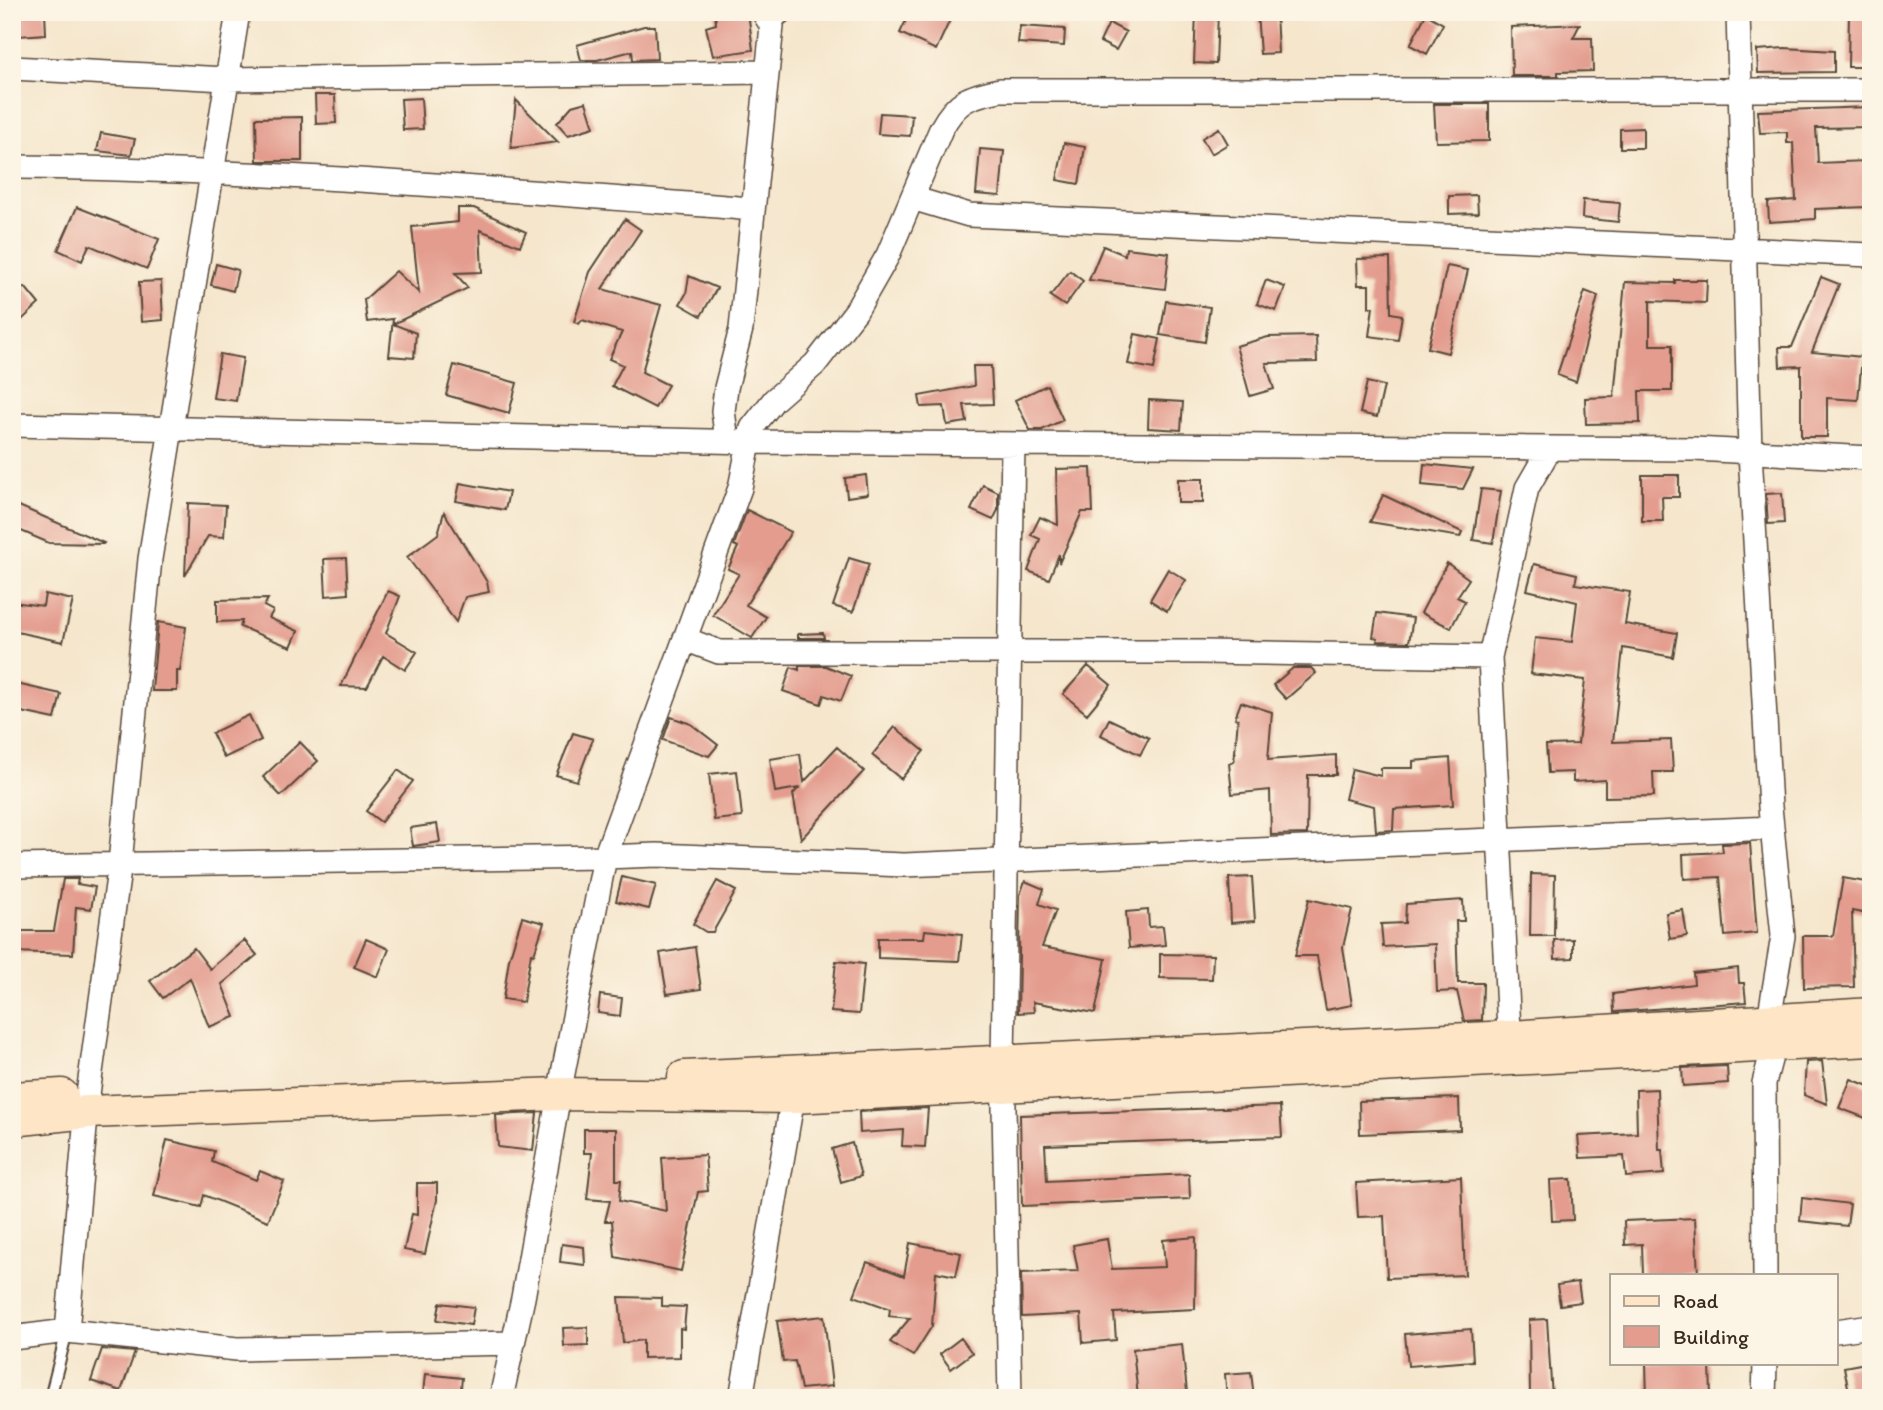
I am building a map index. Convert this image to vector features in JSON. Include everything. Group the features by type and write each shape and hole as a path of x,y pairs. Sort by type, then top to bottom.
{"street":[{"path":"67,1331 88,1103 120,863 150,559 238,12"},
{"path":"1738,12 1749,452 1772,828 1783,936 1764,1083 1765,1274"},
{"path":"727,440 723,411 741,329 775,17"},
{"path":"12,68 226,79 767,72"},
{"path":"501,1398 605,856 740,488 752,442 752,428 762,412 815,364 856,311 888,255 950,113 969,96 1000,90 1871,90"},
{"path":"12,167 211,173 480,188 753,209"},
{"path":"912,198 969,215 1871,255"},
{"path":"12,425 752,442 1550,447 1871,458"},
{"path":"1010,1398 1003,1073 1013,444"},
{"path":"1510,1048 1490,657 1527,488 1550,447"},
{"path":"685,639 719,652 1490,657"},
{"path":"12,866 657,855 904,865 1772,828"},
{"path":"12,1098 88,1103 1003,1073 1772,1032 1871,1014"},
{"path":"1772,1032 1871,1040"},
{"path":"560,1089 793,1097 1003,1073"},
{"path":"741,1398 793,1097"},
{"path":"12,1120 88,1103"},
{"path":"1838,1331 1871,1326"},
{"path":"12,1338 67,1331 237,1349 513,1343"},
{"path":"1765,1364 1765,1398"}],"lane":[{"path":"50,1398 67,1331"}],"building":[{"path":"17,12 45,12 46,34 19,36"},
{"path":"715,12 748,12 753,50 713,56 706,27 716,24"},
{"path":"910,12 933,12 950,20 936,50 900,33"},
{"path":"1196,12 1218,12 1216,64 1194,63"},
{"path":"1257,12 1276,12 1278,53 1260,54"},
{"path":"1849,12 1871,12 1871,67 1848,67"},
{"path":"1426,14 1443,24 1427,54 1410,45"},
{"path":"1109,23 1126,32 1116,50 1100,42"},
{"path":"1580,24 1573,38 1592,38 1593,71 1558,72 1558,76 1512,76 1511,27"},
{"path":"644,26 655,26 657,59 633,60 632,51 597,60 581,60 577,45"},
{"path":"1020,26 1065,29 1064,46 1018,43"},
{"path":"1785,48 1834,51 1834,72 1758,73 1757,50"},
{"path":"315,95 335,95 336,123 316,124"},
{"path":"421,98 423,129 403,130 401,99"},
{"path":"516,100 558,142 511,148"},
{"path":"586,102 594,127 568,135 557,123 572,106"},
{"path":"1434,104 1489,104 1489,141 1436,142"},
{"path":"1870,107 1870,127 1816,128 1818,163 1866,161 1868,207 1815,209 1815,219 1769,222 1768,202 1796,200 1793,143 1787,143 1787,132 1760,133 1758,111"},
{"path":"880,113 912,115 910,136 878,134"},
{"path":"302,117 302,161 257,161 256,118"},
{"path":"1219,128 1228,144 1211,154 1202,138"},
{"path":"1643,128 1643,148 1620,148 1620,129"},
{"path":"101,133 135,139 131,155 97,151"},
{"path":"1064,143 1085,147 1079,184 1057,180"},
{"path":"980,149 1004,151 1000,196 976,194"},
{"path":"1477,195 1478,213 1449,214 1449,196"},
{"path":"1583,200 1620,203 1618,222 1582,218"},
{"path":"77,207 159,239 147,269 89,245 82,261 58,250"},
{"path":"458,208 474,208 526,232 520,246 480,230 482,272 455,273 468,288 393,324 416,333 414,358 389,356 393,319 367,322 364,300 396,271 419,293 412,227 458,222"},
{"path":"625,219 641,230 602,289 661,305 642,372 668,385 655,408 612,386 623,365 609,359 622,332 582,320 579,324 574,322 590,272"},
{"path":"1103,246 1125,255 1126,248 1169,253 1165,289 1089,280"},
{"path":"1390,258 1391,313 1402,315 1398,340 1369,336 1373,307 1369,307 1369,285 1358,285 1357,259"},
{"path":"216,264 238,270 233,291 211,285"},
{"path":"1447,266 1468,270 1448,353 1428,348"},
{"path":"1070,271 1083,281 1065,306 1050,296"},
{"path":"689,276 717,288 701,316 680,304 686,294"},
{"path":"1821,277 1839,284 1812,352 1862,357 1858,400 1827,398 1827,437 1801,437 1801,366 1780,367 1779,347 1792,347"},
{"path":"1266,280 1285,287 1276,311 1257,304"},
{"path":"1675,280 1707,280 1706,303 1650,301 1650,345 1672,345 1672,391 1639,391 1640,423 1586,424 1585,398 1614,397 1625,282 1675,283"},
{"path":"161,281 163,320 141,322 139,282"},
{"path":"25,287 39,304 12,329 12,299"},
{"path":"1585,291 1598,296 1576,382 1557,375"},
{"path":"1166,301 1210,307 1205,342 1160,335"},
{"path":"1135,334 1160,339 1154,369 1128,364"},
{"path":"1316,336 1317,362 1266,363 1274,389 1250,396 1236,346 1268,337"},
{"path":"220,354 243,358 236,401 213,398"},
{"path":"454,365 517,383 509,413 446,395"},
{"path":"973,366 991,366 993,404 964,405 967,422 947,425 944,406 921,407 919,396 974,386"},
{"path":"1367,382 1384,386 1377,417 1360,413"},
{"path":"1047,385 1063,420 1042,430 1030,430 1015,400"},
{"path":"1149,400 1183,402 1181,430 1148,428"},
{"path":"1424,464 1473,469 1463,489 1422,485"},
{"path":"1091,468 1093,512 1082,512 1049,579 1028,571 1040,539 1031,535 1040,517 1058,525 1056,469"},
{"path":"866,475 868,494 847,497 845,478"},
{"path":"1642,475 1679,475 1679,497 1662,497 1663,521 1642,521"},
{"path":"1178,479 1203,479 1203,503 1178,503"},
{"path":"460,483 509,492 505,510 456,501"},
{"path":"983,485 998,492 998,510 993,520 971,510"},
{"path":"1481,489 1501,491 1493,543 1473,540"},
{"path":"1782,493 1784,523 1768,524 1766,494"},
{"path":"1383,495 1462,532 1460,537 1370,522"},
{"path":"12,503 104,543 49,543 12,527"},
{"path":"188,503 226,505 224,537 208,536 185,576"},
{"path":"747,510 791,532 746,605 766,617 752,638 713,615 739,574 728,569 738,547 734,545"},
{"path":"444,512 487,582 489,592 465,597 456,622 407,557 438,534"},
{"path":"346,558 348,594 326,596 324,559"},
{"path":"849,558 869,564 853,612 833,606"},
{"path":"1447,563 1469,579 1457,597 1465,601 1451,628 1421,613"},
{"path":"1534,564 1577,574 1575,584 1630,592 1625,624 1677,633 1673,657 1623,648 1613,742 1671,740 1673,772 1653,772 1654,796 1605,797 1605,780 1573,782 1573,772 1548,773 1546,745 1578,744 1585,680 1531,674 1535,638 1572,642 1577,602 1527,590"},
{"path":"1168,569 1186,580 1167,611 1150,600"},
{"path":"388,591 400,596 386,633 417,652 405,670 383,656 367,687 341,686"},
{"path":"45,594 73,600 63,642 12,631 12,602 43,606"},
{"path":"268,599 264,606 273,611 269,618 298,631 291,647 240,627 242,621 217,622 217,600"},
{"path":"1377,613 1413,618 1409,642 1377,641 1378,638 1373,637"},
{"path":"158,622 186,627 180,671 177,671 177,691 152,691"},
{"path":"823,633 824,638 798,638 798,634"},
{"path":"799,666 826,666 851,676 841,701 824,695 821,704 783,691 791,667 799,670"},
{"path":"1088,666 1111,685 1087,714 1063,694"},
{"path":"1293,668 1311,668 1316,673 1286,699 1273,685"},
{"path":"12,683 61,694 55,719 12,710"},
{"path":"1241,702 1272,712 1268,760 1336,755 1336,775 1308,775 1307,834 1271,835 1270,790 1232,794 1229,763 1234,762 1238,719 1235,718"},
{"path":"249,715 261,740 224,758 212,733"},
{"path":"671,717 691,724 718,745 709,756 663,740"},
{"path":"1109,719 1149,738 1140,755 1101,735"},
{"path":"895,727 924,751 901,779 872,755"},
{"path":"573,733 593,739 577,781 556,775"},
{"path":"300,742 318,761 281,796 263,777"},
{"path":"837,747 864,771 801,839 793,794 799,788 775,792 770,759 800,754 804,782"},
{"path":"1450,758 1453,805 1394,809 1393,830 1376,831 1374,806 1345,799 1352,769 1381,776 1381,768 1413,768 1413,761"},
{"path":"398,770 413,781 381,822 366,811"},
{"path":"737,771 742,817 714,820 709,774"},
{"path":"437,824 440,842 413,846 410,828"},
{"path":"1750,843 1757,933 1725,936 1720,877 1684,879 1683,854 1723,852 1722,844"},
{"path":"1531,874 1555,875 1554,936 1530,936"},
{"path":"622,877 656,885 649,909 616,901"},
{"path":"1252,877 1255,921 1231,923 1229,878"},
{"path":"1843,878 1871,883 1867,914 1852,911 1854,987 1804,988 1803,936 1833,936"},
{"path":"63,879 78,879 77,884 95,887 91,909 76,907 73,954 12,952 12,931 54,931"},
{"path":"717,881 736,891 713,932 706,932 693,924"},
{"path":"1025,881 1044,889 1039,904 1056,910 1042,947 1106,959 1095,1013 1033,1002 1034,1012 1018,1013 1020,895"},
{"path":"1309,899 1352,909 1343,947 1352,1005 1326,1010 1317,956 1295,956"},
{"path":"1463,900 1464,921 1456,921 1458,983 1483,983 1482,1020 1464,1021 1457,991 1437,992 1435,944 1383,947 1381,924 1405,923 1406,904"},
{"path":"1148,910 1149,927 1163,926 1165,945 1129,948 1126,912"},
{"path":"1683,910 1687,936 1670,939 1666,913"},
{"path":"522,917 544,923 534,954 531,953 523,1002 503,999 509,959"},
{"path":"925,930 962,934 959,961 878,958 878,938 924,938"},
{"path":"366,939 389,949 378,977 354,967"},
{"path":"1573,939 1573,958 1555,959 1554,940"},
{"path":"244,940 257,955 222,984 235,1017 209,1027 190,978 163,998 150,981 194,948 210,969"},
{"path":"695,947 701,989 667,994 660,953"},
{"path":"1160,954 1213,955 1212,979 1160,978"},
{"path":"836,961 864,964 859,1014 831,1012"},
{"path":"1738,968 1739,983 1744,983 1746,1002 1614,1012 1613,994 1694,984 1693,973"},
{"path":"600,995 622,998 620,1016 598,1013"},
{"path":"1822,1061 1827,1104 1804,1095 1806,1062"},
{"path":"1727,1066 1728,1083 1683,1086 1682,1068"},
{"path":"1851,1079 1871,1087 1871,1120 1839,1108"},
{"path":"1657,1089 1659,1150 1662,1150 1664,1174 1626,1177 1624,1156 1580,1158 1578,1136 1637,1133 1636,1090"},
{"path":"1459,1098 1460,1130 1360,1134 1359,1101"},
{"path":"1280,1106 1282,1137 1045,1145 1047,1181 1189,1174 1190,1199 1022,1206 1020,1115"},
{"path":"928,1108 925,1147 902,1146 903,1130 860,1133 859,1112"},
{"path":"537,1113 533,1151 498,1147 496,1115"},
{"path":"584,1129 616,1129 616,1180 621,1180 619,1201 666,1211 662,1158 705,1155 708,1191 698,1192 681,1271 615,1257 612,1221 605,1221 610,1201 587,1199 592,1153 584,1153"},
{"path":"167,1140 214,1151 212,1162 256,1180 260,1171 284,1181 268,1221 204,1195 201,1207 154,1196"},
{"path":"852,1143 861,1176 841,1182 832,1149"},
{"path":"1461,1177 1465,1275 1387,1278 1384,1216 1358,1217 1356,1183"},
{"path":"1571,1179 1573,1220 1552,1221 1550,1180"},
{"path":"417,1183 437,1183 437,1200 425,1254 404,1250 412,1214 417,1215"},
{"path":"1802,1198 1850,1204 1847,1226 1800,1221"},
{"path":"1695,1218 1698,1274 1643,1274 1642,1244 1625,1245 1624,1221"},
{"path":"1196,1237 1195,1309 1114,1313 1116,1340 1083,1343 1081,1314 1022,1317 1021,1273 1078,1271 1073,1245 1107,1239 1112,1269 1165,1267 1163,1240"},
{"path":"910,1243 961,1253 956,1276 936,1272 932,1326 913,1356 890,1342 910,1318 889,1316 890,1309 854,1296 867,1262 904,1276"},
{"path":"562,1244 584,1247 585,1265 560,1262"},
{"path":"1578,1282 1581,1302 1560,1305 1557,1285"},
{"path":"619,1297 662,1298 662,1306 686,1307 684,1329 680,1328 680,1357 643,1358 643,1340 623,1343"},
{"path":"440,1303 474,1307 471,1325 437,1320"},
{"path":"824,1316 832,1386 801,1389 795,1361 783,1362 777,1321"},
{"path":"1547,1319 1552,1398 1530,1398 1529,1320"},
{"path":"588,1327 588,1345 564,1346 563,1328"},
{"path":"1471,1329 1473,1361 1408,1366 1405,1334"},
{"path":"961,1338 972,1353 951,1369 940,1354"},
{"path":"1182,1344 1187,1392 1138,1397 1133,1349"},
{"path":"102,1349 135,1352 121,1391 91,1381"},
{"path":"1871,1362 1871,1393 1850,1397 1844,1367"},
{"path":"1646,1364 1710,1364 1711,1398 1647,1398"},
{"path":"1251,1372 1254,1398 1227,1398 1225,1374"},
{"path":"425,1374 462,1378 460,1398 423,1394"}]}
